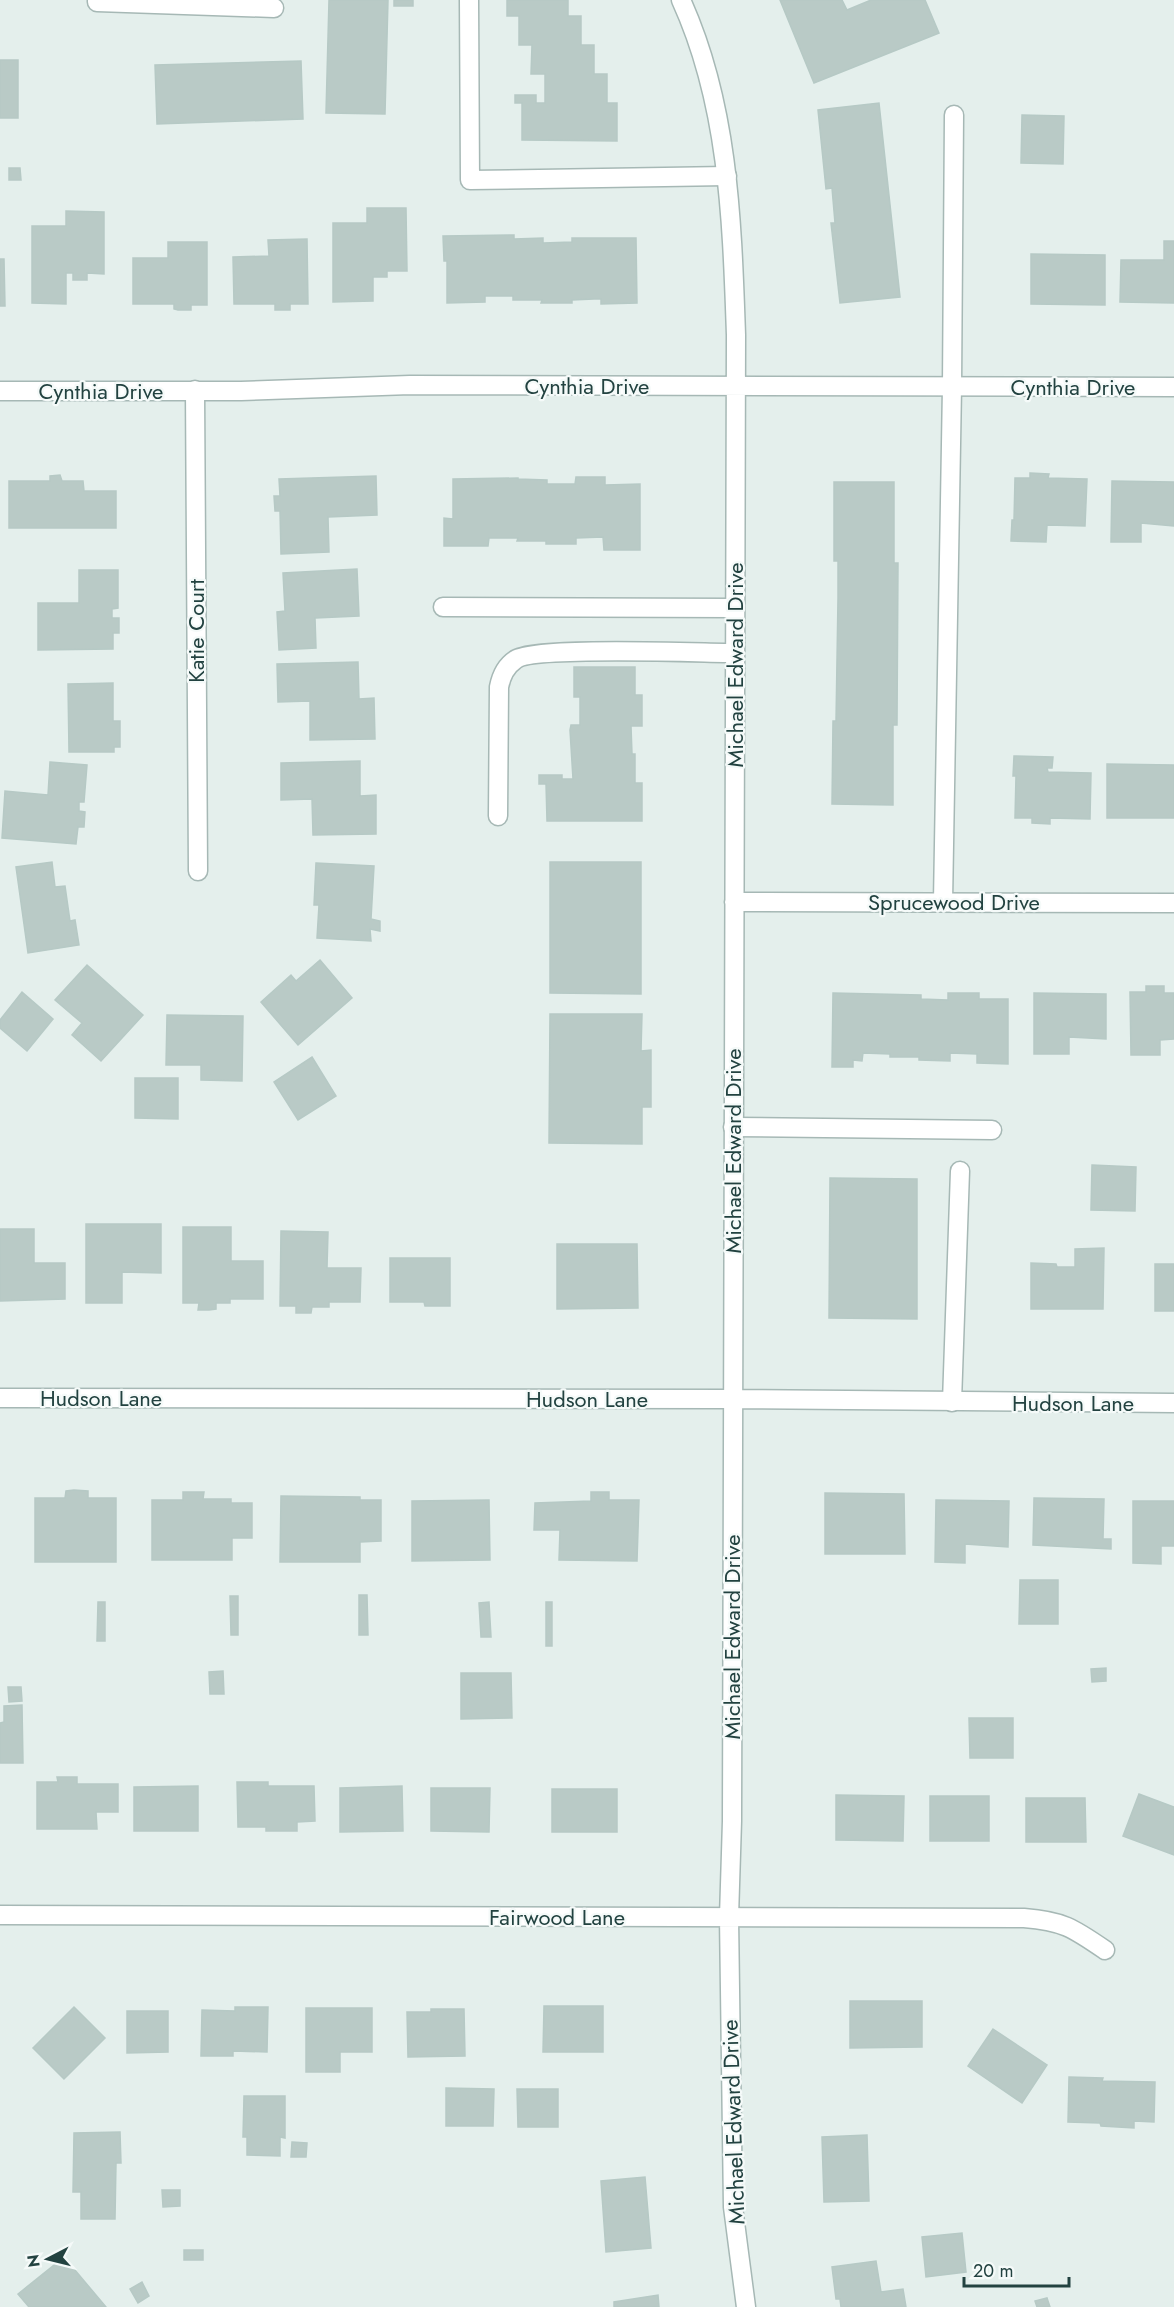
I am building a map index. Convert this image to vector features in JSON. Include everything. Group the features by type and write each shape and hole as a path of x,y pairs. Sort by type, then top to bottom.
{"street":[{"path":"97,0 97,2 274,8"},
{"path":"469,0 470,180 727,176"},
{"name":"Michael Edward Drive","path":"681,0 696,37 713,97 727,176 736,335 732,1821 729,1917 733,2207 746,2307"},
{"path":"944,902 954,115"},
{"name":"Cynthia Drive","path":"0,391 195,390 410,385 1174,387"},
{"name":"Katie Court","path":"195,390 198,871"},
{"path":"443,607 735,609"},
{"path":"498,816 499,687 501,677 515,659 535,654 570,652 735,653"},
{"name":"Sprucewood Drive","path":"734,902 1174,903"},
{"path":"733,1127 992,1130"},
{"path":"952,1402 960,1171"},
{"name":"Hudson Lane","path":"0,1398 732,1399 1174,1403"},
{"name":"Fairwood Lane","path":"0,1915 1042,1920 1070,1926 1105,1950"}],"building":[{"path":"329,0 388,0 385,114 326,113"},
{"path":"394,0 413,0 413,6 394,6"},
{"path":"507,0 568,0 568,16 581,16 581,45 594,45 594,74 607,74 607,103 617,103 617,141 522,140 522,103 515,103 515,95 536,95 536,103 545,103 545,74 531,74 532,45 519,45 519,16 507,16"},
{"path":"780,0 842,0 847,10 871,0 925,0 939,33 814,83"},
{"path":"0,60 18,60 18,118 0,118"},
{"path":"301,61 303,119 157,124 155,65"},
{"path":"879,103 900,297 840,303 831,223 835,223 832,188 826,189 818,110"},
{"path":"1022,115 1064,116 1063,164 1021,163"},
{"path":"9,168 20,168 21,180 9,180"},
{"path":"367,208 406,208 407,271 387,271 387,277 373,277 373,301 333,302 333,223 367,223"},
{"path":"66,211 104,212 104,274 87,273 87,280 73,280 73,273 66,273 66,304 32,303 32,226 66,226"},
{"path":"514,235 514,239 543,238 543,243 572,242 572,238 636,238 637,303 601,304 601,299 594,299 572,300 572,303 541,303 542,300 513,300 513,296 485,296 485,302 447,303 447,261 444,261 443,236"},
{"path":"307,239 308,304 290,304 290,310 275,310 275,304 234,304 233,257 269,256 268,240"},
{"path":"1164,241 1174,241 1174,303 1120,302 1121,260 1164,260"},
{"path":"168,242 207,242 207,305 191,305 191,310 178,310 174,309 174,304 133,304 133,258 168,258"},
{"path":"1031,254 1105,255 1105,305 1031,304"},
{"path":"0,259 4,259 5,306 0,306"},
{"path":"1030,473 1049,474 1048,478 1087,479 1085,526 1047,525 1046,542 1011,541 1015,478 1030,478"},
{"path":"60,475 62,481 83,481 84,491 116,491 116,528 9,528 9,481 50,481 50,476"},
{"path":"376,476 377,515 328,517 329,552 281,554 280,511 275,511 274,496 280,496 279,479"},
{"path":"576,477 605,477 605,485 640,484 640,550 604,550 603,537 576,538 576,544 546,544 546,541 517,541 518,538 489,538 488,546 444,546 444,518 453,519 453,479 518,478 547,480 547,484 575,484"},
{"path":"1112,481 1174,482 1174,526 1141,523 1141,542 1111,542"},
{"path":"834,482 894,482 894,563 898,563 897,725 893,725 893,805 832,804 838,598 838,561 834,561"},
{"path":"357,569 359,616 315,618 316,648 279,650 277,612 285,611 283,573"},
{"path":"79,570 118,570 118,608 112,609 112,618 119,618 119,633 113,633 113,649 38,650 38,603 79,603"},
{"path":"358,662 359,699 374,698 375,739 310,740 310,701 278,702 277,664"},
{"path":"574,667 635,667 635,695 642,695 642,726 631,726 632,754 635,754 635,783 642,783 642,821 547,821 546,784 539,784 539,775 562,775 562,779 573,779 570,730 571,725 580,725 580,697 574,697"},
{"path":"113,683 113,721 120,721 120,747 114,747 114,752 69,752 68,684"},
{"path":"1014,756 1053,757 1052,768 1047,768 1048,772 1091,773 1090,819 1050,818 1050,824 1032,823 1032,818 1015,818"},
{"path":"360,761 360,796 376,795 376,834 313,835 312,799 281,800 281,763"},
{"path":"50,762 87,765 84,802 79,802 79,811 85,812 84,827 78,827 76,844 2,838 5,791 48,795"},
{"path":"1107,764 1174,765 1174,818 1107,818"},
{"path":"52,862 55,887 65,886 70,921 75,920 79,945 28,953 16,867"},
{"path":"550,862 641,862 641,994 550,993"},
{"path":"316,863 374,866 371,919 380,921 380,931 370,929 371,941 317,938 319,905 314,905"},
{"path":"320,960 352,998 298,1045 261,1002 291,975 296,981"},
{"path":"87,965 143,1015 101,1061 72,1035 82,1023 55,1000"},
{"path":"1146,986 1164,986 1164,993 1174,993 1174,1039 1160,1040 1160,1055 1131,1055 1130,992 1146,992"},
{"path":"22,992 53,1019 27,1051 0,1028 0,1020"},
{"path":"833,993 921,995 921,999 948,1000 948,993 979,993 979,999 1008,999 1008,1064 977,1063 977,1054 950,1053 950,1061 919,1060 919,1057 890,1057 890,1054 863,1053 862,1061 853,1060 853,1067 832,1067"},
{"path":"1034,993 1106,994 1106,1039 1069,1037 1069,1054 1034,1054"},
{"path":"550,1014 642,1014 641,1051 651,1050 651,1107 642,1107 642,1144 549,1143"},
{"path":"167,1015 243,1016 242,1081 201,1080 201,1065 166,1065"},
{"path":"312,1057 336,1096 298,1120 274,1082"},
{"path":"135,1078 178,1078 178,1119 135,1118"},
{"path":"1092,1165 1136,1167 1135,1211 1091,1210"},
{"path":"830,1178 917,1179 917,1319 829,1318"},
{"path":"86,1224 161,1224 161,1273 122,1272 122,1303 86,1303"},
{"path":"183,1227 231,1227 231,1261 263,1261 263,1299 230,1299 230,1303 216,1303 216,1309 209,1310 198,1310 199,1303 183,1303"},
{"path":"0,1229 34,1229 34,1263 65,1263 65,1299 0,1301"},
{"path":"281,1231 328,1232 327,1268 361,1268 360,1302 329,1302 329,1307 312,1307 311,1313 296,1313 296,1306 280,1306"},
{"path":"557,1244 637,1244 638,1308 557,1309"},
{"path":"1104,1248 1103,1309 1031,1309 1031,1263 1075,1267 1075,1249"},
{"path":"390,1258 450,1258 450,1306 425,1306 424,1302 390,1302"},
{"path":"1155,1264 1174,1264 1174,1311 1155,1311"},
{"path":"66,1491 88,1491 88,1498 116,1498 116,1562 35,1562 35,1498 65,1498"},
{"path":"183,1492 204,1492 203,1499 231,1499 231,1503 252,1503 252,1538 232,1538 232,1560 152,1560 152,1500 183,1500"},
{"path":"591,1492 609,1492 609,1500 639,1500 637,1561 559,1560 560,1530 534,1530 535,1503 591,1501"},
{"path":"825,1493 904,1494 905,1554 825,1554"},
{"path":"281,1496 360,1497 360,1500 381,1500 381,1541 360,1542 360,1562 280,1562"},
{"path":"1034,1498 1104,1499 1103,1539 1111,1539 1111,1549 1033,1545"},
{"path":"489,1500 490,1560 412,1561 412,1501"},
{"path":"936,1500 1009,1501 1008,1547 965,1544 965,1563 935,1562"},
{"path":"1133,1501 1174,1501 1174,1546 1161,1546 1161,1564 1133,1563"},
{"path":"1020,1580 1058,1580 1058,1624 1019,1624"},
{"path":"359,1595 367,1595 368,1635 359,1635"},
{"path":"230,1596 238,1596 238,1635 231,1635"},
{"path":"98,1602 105,1602 105,1641 97,1641"},
{"path":"489,1602 491,1637 481,1637 479,1603"},
{"path":"546,1602 552,1602 552,1646 546,1646"},
{"path":"1106,1668 1106,1681 1092,1682 1091,1669"},
{"path":"223,1671 224,1694 210,1694 209,1672"},
{"path":"461,1673 511,1673 512,1718 461,1719"},
{"path":"8,1687 21,1687 22,1701 9,1702"},
{"path":"22,1705 23,1763 0,1763 0,1723 4,1722 4,1706"},
{"path":"969,1718 1013,1718 1013,1758 970,1758"},
{"path":"57,1777 77,1777 77,1784 118,1784 118,1812 96,1812 97,1829 37,1829 37,1782 58,1782"},
{"path":"237,1782 268,1782 268,1786 314,1786 315,1821 297,1822 297,1831 266,1831 266,1827 238,1827"},
{"path":"198,1786 198,1831 134,1831 134,1787"},
{"path":"402,1786 403,1831 340,1832 340,1788"},
{"path":"431,1788 490,1788 489,1832 431,1831"},
{"path":"552,1789 617,1789 617,1832 552,1832"},
{"path":"1139,1794 1174,1807 1174,1855 1123,1836"},
{"path":"836,1795 904,1796 903,1841 836,1840"},
{"path":"930,1796 989,1796 989,1841 930,1841"},
{"path":"1026,1798 1085,1798 1086,1842 1026,1842"},
{"path":"850,2001 922,2001 922,2047 850,2048"},
{"path":"544,2006 603,2006 603,2052 543,2052"},
{"path":"74,2007 105,2038 64,2079 33,2048"},
{"path":"235,2007 268,2007 267,2052 233,2051 233,2056 201,2056 202,2010 235,2011"},
{"path":"306,2008 372,2008 372,2052 340,2052 340,2072 306,2072"},
{"path":"431,2009 464,2009 465,2056 408,2057 407,2012 431,2012"},
{"path":"127,2011 168,2011 168,2052 127,2053"},
{"path":"993,2029 1047,2065 1022,2103 968,2066"},
{"path":"1069,2077 1103,2078 1102,2081 1155,2082 1154,2122 1134,2121 1134,2128 1101,2126 1100,2123 1068,2122"},
{"path":"446,2088 494,2089 493,2126 446,2126"},
{"path":"517,2089 558,2089 558,2127 518,2127"},
{"path":"244,2096 285,2096 285,2138 280,2137 280,2156 247,2155 247,2137 243,2137"},
{"path":"120,2132 121,2163 116,2163 115,2219 81,2219 81,2192 73,2192 74,2133"},
{"path":"867,2135 869,2201 824,2202 822,2137"},
{"path":"292,2142 307,2143 306,2157 291,2157"},
{"path":"645,2177 651,2248 606,2252 601,2181"},
{"path":"162,2190 180,2190 180,2206 163,2207"},
{"path":"962,2233 966,2272 926,2277 922,2237"},
{"path":"184,2250 203,2250 203,2260 184,2260"},
{"path":"64,2257 106,2307 29,2307 18,2294"},
{"path":"876,2261 881,2292 903,2289 906,2307 841,2307 840,2299 836,2299 832,2267"},
{"path":"142,2282 149,2296 138,2303 130,2289"},
{"path":"658,2295 659,2307 614,2307 614,2302"},
{"path":"1047,2298 1050,2307 1037,2307 1035,2301"}]}
